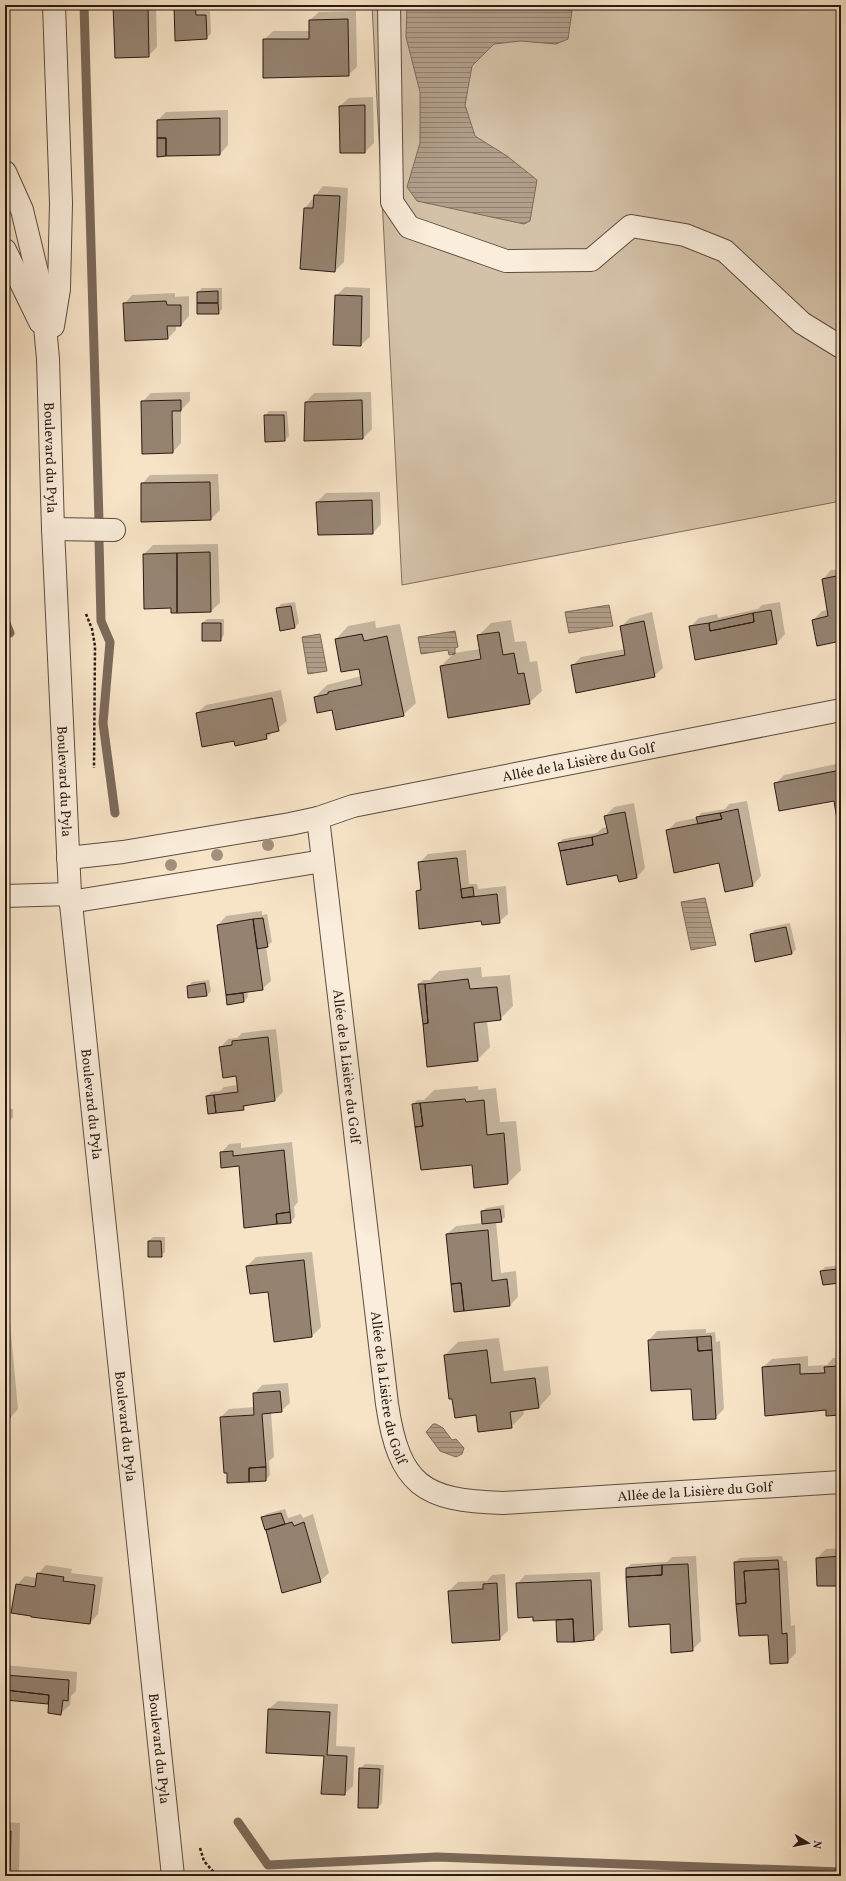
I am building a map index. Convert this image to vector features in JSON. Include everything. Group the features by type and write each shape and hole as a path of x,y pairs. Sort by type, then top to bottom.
{"street":[{"path":"48,359 59,289 60,227 54,5"},
{"path":"388,5 392,202 409,227 506,261 599,254 631,226 685,235 724,251 802,323 841,347"},
{"path":"5,172 22,210 37,266 42,293 44,330"},
{"path":"5,250 44,330"},
{"name":"Boulevard du Pyla","path":"44,330 48,359 53,529 70,898 173,1876"},
{"path":"53,529 114,530"},
{"name":"Allée de la Lisière du Golf","path":"68,858 130,850 318,818 353,806 841,710"},
{"name":"Allée de la Lisière du Golf","path":"318,818 391,1434 399,1458 411,1476 430,1491 452,1499 474,1502 503,1503 841,1482"},
{"path":"5,896 70,898 323,861"}],"shaded area":[{"path":"372,5 841,5 841,501 402,585"},
{"path":"407,5 549,5 572,11 568,39 556,44 521,41 494,44 472,66 465,105 475,136 507,156 537,180 530,221 524,224 417,201 407,187 420,143 420,92 406,37"},
{"path":"609,605 613,626 569,633 565,612"},
{"path":"455,631 458,647 455,648 455,654 449,655 448,650 421,654 418,637"},
{"path":"320,634 327,671 308,674 302,637"},
{"path":"705,898 716,945 691,950 681,902"},
{"path":"433,1424 443,1428 452,1440 456,1439 464,1448 462,1454 456,1457 440,1451 426,1432"}],"building":[{"path":"113,5 148,5 149,57 115,58"},
{"path":"174,5 195,5 196,15 206,15 207,39 175,41"},
{"path":"348,19 349,76 263,78 263,39 309,39 309,20"},
{"path":"365,105 365,153 340,153 339,106"},
{"path":"220,118 220,155 166,156 166,138 157,138 157,120"},
{"path":"157,138 166,138 166,156 157,157"},
{"path":"314,195 340,196 335,272 300,269 304,208 313,208"},
{"path":"218,291 218,303 197,303 197,292"},
{"path":"335,295 362,296 361,346 333,345"},
{"path":"166,301 167,305 181,305 181,326 167,326 168,339 125,341 123,303"},
{"path":"197,303 218,303 219,314 197,314"},
{"path":"181,400 181,411 172,411 173,453 142,454 141,401"},
{"path":"362,400 363,439 304,441 305,402"},
{"path":"264,415 284,415 285,441 265,442"},
{"path":"210,482 211,520 141,522 141,483"},
{"path":"372,500 373,534 318,535 316,502"},
{"path":"210,552 211,612 177,613 177,553"},
{"path":"177,553 177,613 171,613 171,608 144,609 143,554"},
{"path":"841,575 841,641 817,646 812,620 828,616 822,579"},
{"path":"291,606 295,628 280,631 276,608"},
{"path":"771,610 777,644 695,660 689,626 709,623 710,631 754,622 753,613"},
{"path":"753,613 754,622 710,631 709,623"},
{"path":"644,621 655,677 576,693 571,665 625,655 620,626"},
{"path":"202,623 221,623 221,641 202,641"},
{"path":"499,632 503,655 514,653 518,674 524,673 530,704 448,718 440,666 481,659 477,635"},
{"path":"362,634 364,641 387,636 404,716 336,730 332,710 317,713 314,697 328,694 328,692 362,685 359,669 341,672 335,639"},
{"path":"272,698 279,731 266,734 267,739 235,746 234,741 202,747 196,713"},
{"path":"841,770 841,832 839,832 834,801 779,811 774,783"},
{"path":"738,809 753,886 725,892 719,863 674,873 666,830 722,819 720,813"},
{"path":"625,812 637,878 619,882 617,875 567,885 560,851 593,845 592,837 608,833 604,816"},
{"path":"720,813 722,819 698,824 696,817"},
{"path":"592,837 593,845 560,851 558,843"},
{"path":"457,858 462,898 497,894 500,923 482,925 481,921 419,929 416,891 421,890 418,862"},
{"path":"473,887 474,896 462,898 461,889"},
{"path":"263,918 268,947 257,949 253,919"},
{"path":"253,919 263,990 226,995 217,925"},
{"path":"786,927 792,954 755,962 750,934"},
{"path":"468,979 470,989 497,987 501,1020 474,1023 478,1061 427,1067 423,1024 428,1023 425,984"},
{"path":"205,983 207,996 188,998 187,986"},
{"path":"418,984 425,984 428,1023 423,1024"},
{"path":"243,993 244,1002 227,1005 226,995"},
{"path":"268,1037 275,1101 243,1106 244,1110 216,1113 214,1095 238,1092 236,1076 223,1078 219,1047 232,1045 232,1041"},
{"path":"214,1095 216,1113 208,1114 206,1096"},
{"path":"465,1099 466,1102 484,1100 487,1135 504,1133 508,1184 474,1188 472,1165 421,1170 415,1127 423,1126 420,1103"},
{"path":"420,1103 423,1126 415,1127 412,1104"},
{"path":"284,1150 290,1212 276,1214 277,1224 244,1228 239,1166 221,1168 220,1152 233,1151 233,1156"},
{"path":"500,1209 502,1222 482,1224 481,1211"},
{"path":"290,1212 291,1223 277,1224 276,1214"},
{"path":"488,1230 492,1281 507,1279 510,1306 464,1311 461,1283 451,1284 446,1234"},
{"path":"148,1241 161,1241 162,1257 148,1257"},
{"path":"304,1260 312,1337 274,1342 268,1292 250,1294 246,1266"},
{"path":"838,1269 840,1283 823,1285 820,1271"},
{"path":"461,1283 464,1311 454,1312 451,1284"},
{"path":"711,1336 712,1350 698,1351 697,1337"},
{"path":"697,1337 698,1351 712,1350 716,1419 693,1420 691,1389 651,1391 648,1340"},
{"path":"487,1350 491,1383 535,1378 539,1408 510,1412 512,1428 478,1432 476,1415 455,1418 452,1399 449,1399 444,1355"},
{"path":"800,1364 800,1374 825,1373 824,1367 838,1366 841,1415 826,1416 826,1410 765,1416 762,1367"},
{"path":"5,1375 10,1418 5,1419"},
{"path":"280,1391 282,1412 262,1414 266,1467 249,1468 249,1482 227,1483 227,1473 224,1473 220,1417 254,1415 253,1393"},
{"path":"266,1467 266,1481 249,1482 249,1468"},
{"path":"281,1513 285,1524 265,1530 261,1517"},
{"path":"292,1522 294,1526 304,1522 321,1582 282,1593 266,1530"},
{"path":"841,1556 841,1615 839,1615 838,1586 817,1586 816,1558"},
{"path":"778,1560 779,1569 744,1571 746,1603 736,1604 734,1562"},
{"path":"688,1564 693,1651 671,1653 670,1624 629,1627 626,1577 662,1575 662,1565"},
{"path":"662,1565 662,1575 626,1577 626,1568"},
{"path":"779,1569 782,1634 787,1633 788,1663 770,1664 768,1635 739,1636 736,1604 746,1603 744,1571"},
{"path":"37,1573 64,1577 63,1581 95,1585 90,1624 31,1617 11,1613 16,1584 35,1587"},
{"path":"591,1580 594,1640 574,1642 573,1619 533,1621 533,1617 518,1618 516,1583"},
{"path":"497,1583 500,1640 452,1643 448,1591 483,1589 483,1584"},
{"path":"573,1619 574,1642 557,1642 556,1620"},
{"path":"5,1675 69,1680 68,1701 63,1700 61,1715 48,1713 49,1695 5,1690"},
{"path":"5,1690 49,1695 48,1704 5,1700"},
{"path":"268,1709 330,1712 327,1755 347,1756 345,1795 321,1794 324,1756 266,1753"},
{"path":"359,1768 380,1769 378,1808 358,1808"},
{"path":"5,1831 11,1831 10,1876 5,1876"}],"waterway":[{"path":"84,5 99,521"},
{"path":"99,540 101,621 110,642 103,723 115,813"},
{"path":"5,560 5,600"},
{"path":"5,621 10,633"},
{"path":"238,1822 268,1865 437,1857 841,1872"}]}
